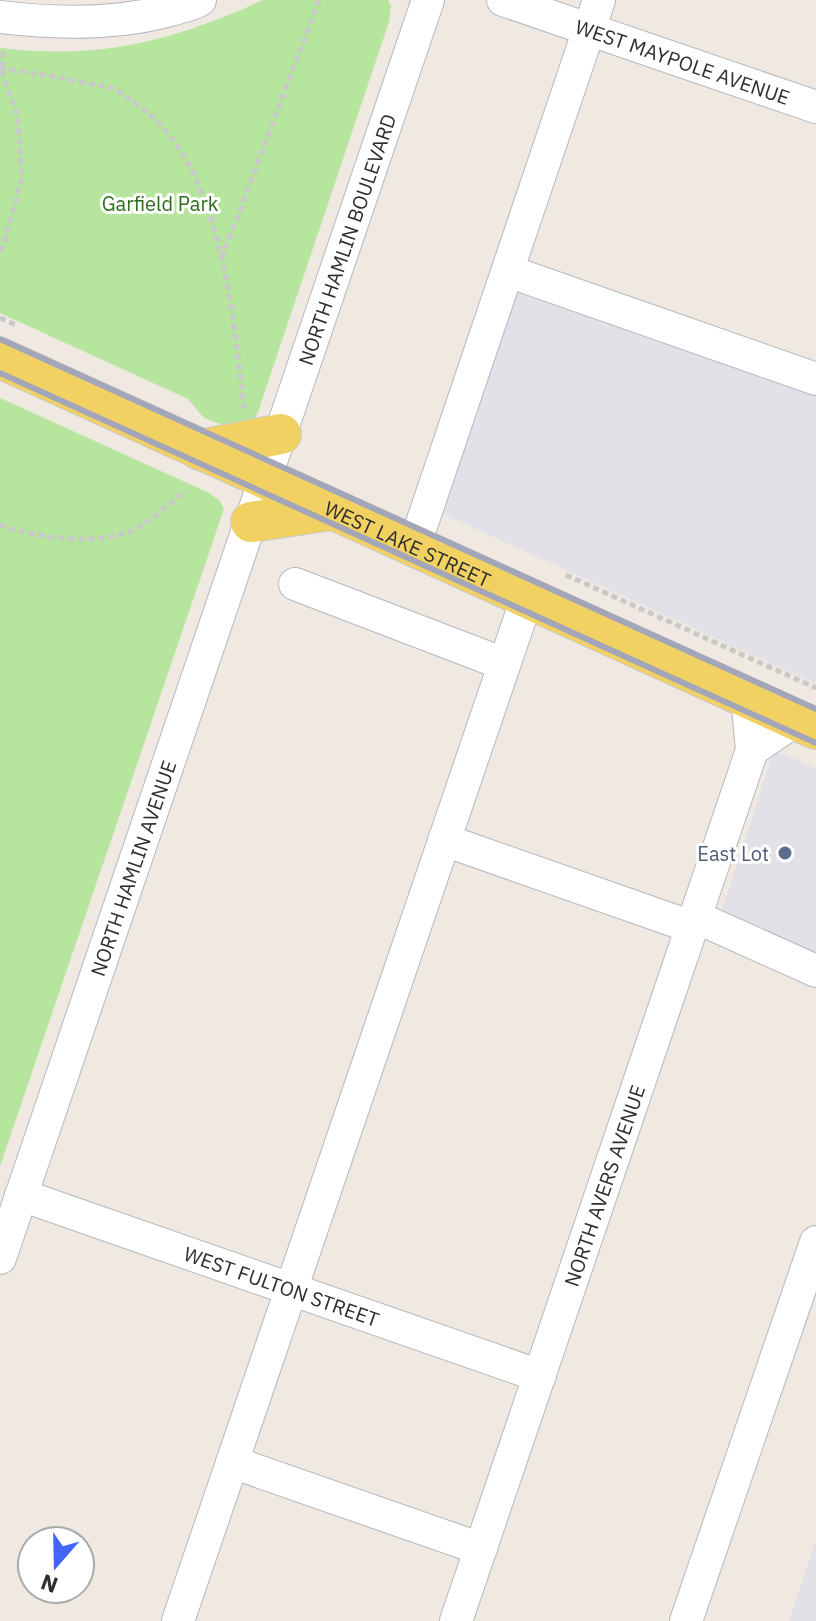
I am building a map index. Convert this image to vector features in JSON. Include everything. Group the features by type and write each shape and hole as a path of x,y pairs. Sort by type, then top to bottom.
{"main road":[{"name":"WEST LAKE STREET","path":"0,358 200,450 258,500 331,510 806,725"},
{"path":"68,389 88,422 258,500"},
{"path":"200,450 263,426"}],"street":[{"path":"0,17 59,23 103,21 147,16 200,0"},
{"name":"NORTH HAMLIN BOULEVARD","path":"258,500 263,426 428,0"},
{"name":"WEST MAYPOLE AVENUE","path":"503,0 594,15 816,107"},
{"path":"414,547 594,15"},
{"path":"508,271 816,379"},
{"name":"NORTH HAMLIN AVENUE","path":"0,1258 258,500"},
{"path":"295,584 504,664"},
{"path":"178,1621 527,598"},
{"name":"NORTH AVERS AVENUE","path":"456,1621 752,750 747,697"},
{"path":"752,750 806,725"},
{"path":"444,840 694,922 816,971"},
{"name":"WEST FULTON STREET","path":"21,1195 540,1376"},
{"path":"686,1621 816,1242"},
{"path":"232,1462 481,1549"}],"path":[{"path":"221,259 319,0"},
{"path":"0,251 22,178 18,118 1,68 4,49"},
{"path":"1,68 115,89 151,113 176,144 200,185 263,426"},
{"path":"0,525 17,532 68,539 102,539 133,531 185,491"}],"shaded area":[{"path":"508,271 816,379 816,684 428,507"},
{"name":"East Lot","path":"776,753 816,768 816,963 719,920 771,759"},
{"path":"816,1540 816,1621 789,1621"}],"green space":[{"name":"Garfield Park","path":"263,0 388,0 391,6 389,22 258,412 253,421 234,429 204,418 188,399 0,313 0,48 70,51 135,44 198,26"},
{"path":"0,398 207,492 219,500 224,509 0,1166"}],"railway":[{"path":"0,339 816,709"},
{"path":"0,373 816,743"}],"place":[{"name":"East Lot","path":"785,853"}]}
